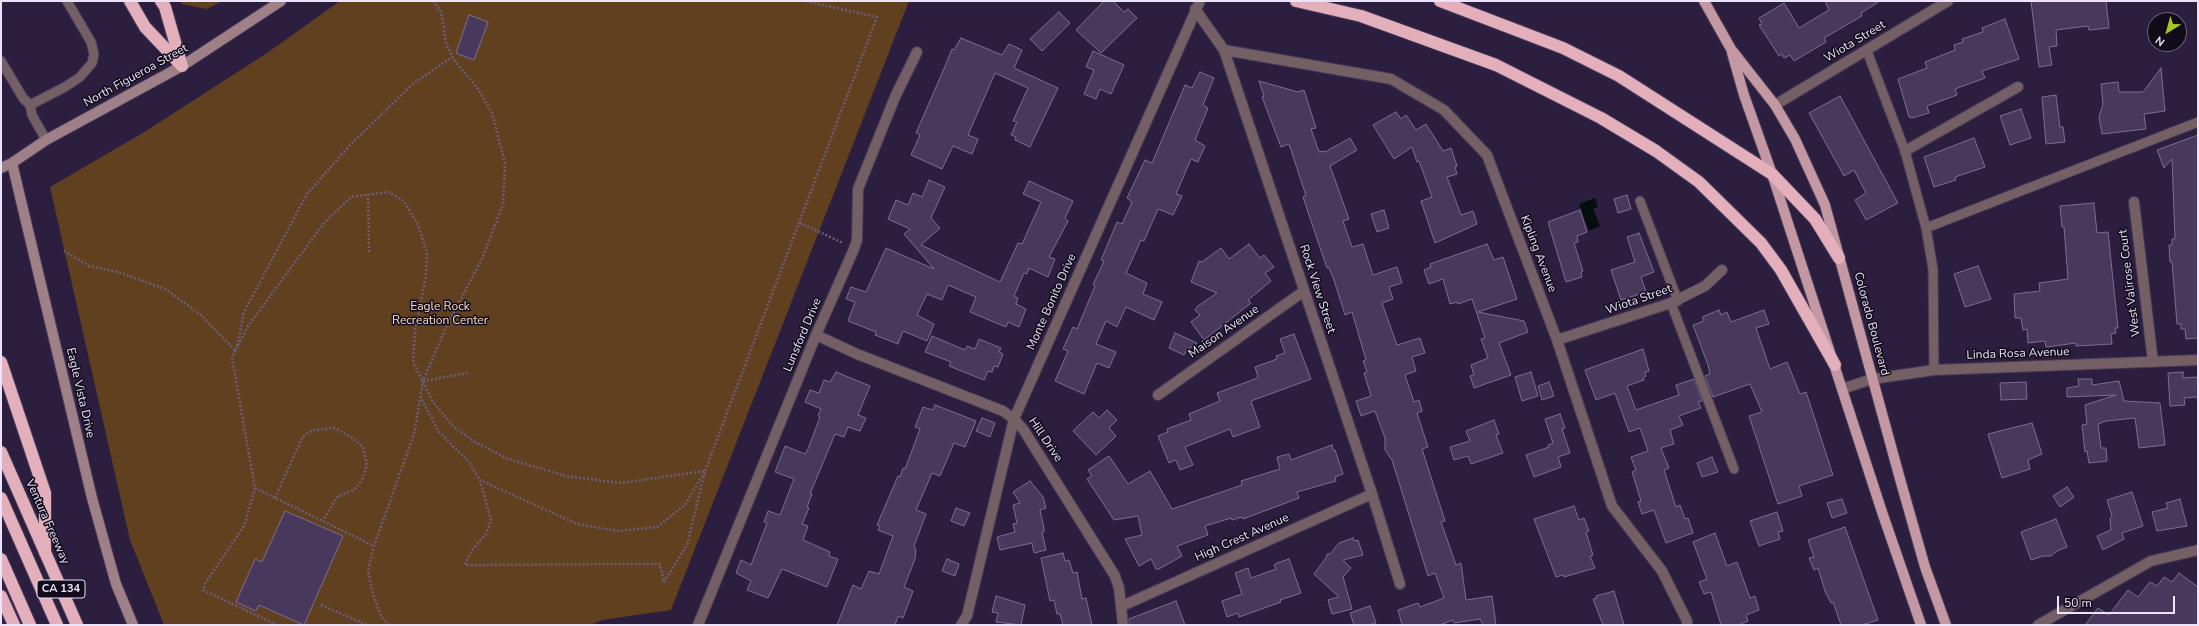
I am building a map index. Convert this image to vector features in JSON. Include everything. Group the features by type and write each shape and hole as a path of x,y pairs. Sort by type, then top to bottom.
{"highway":[{"path":"130,1 145,27 182,66"},
{"path":"161,1 165,7 182,66"},
{"path":"1296,1 1361,16 1496,65 1594,115 1656,151 1700,182 1761,243 1781,270 1835,365"},
{"path":"1440,1 1556,45 1619,76 1772,174 1815,219 1839,258"},
{"path":"1,362 45,493 45,553"},
{"name":"Ventura Freeway","path":"1,452 77,625"},
{"path":"1,498 57,625"},
{"path":"1,559 30,625"},
{"path":"1,596 14,625"}],"main road":[{"name":"Colorado Boulevard","path":"1704,1 1731,49 1775,105 1795,139 1825,205 1925,567 1946,625"},
{"name":"Colorado Boulevard","path":"1731,49 1744,95 1772,174 1921,625"}],"street":[{"name":"North Figueroa Street","path":"1,168 12,163 46,140 182,66 281,1"},
{"name":"Wiota Street","path":"1775,105 1948,1"},
{"name":"Rock View Street","path":"1198,5 1224,50 1372,494 1400,584"},
{"name":"Monte Bonito Drive","path":"961,625 967,616 1014,420 1198,5"},
{"name":"Kipling Avenue","path":"1224,50 1391,78 1444,110 1487,155 1557,340 1612,506 1662,571 1687,621 1687,625"},
{"name":"Lunsford Drive","path":"698,625 816,336 857,240 858,189 895,97 917,52"},
{"path":"1905,151 2018,87"},
{"name":"Eagle Vista Drive","path":"12,163 92,498 116,584 133,625"},
{"name":"West Valirose Court","path":"2134,202 2153,362"},
{"name":"Wiota Street","path":"1557,340 1674,302 1705,286 1722,270"},
{"name":"Maison Avenue","path":"1158,395 1304,291"},
{"name":"Hill Drive","path":"816,336 857,354 1003,411 1014,420 1023,429 1116,576 1122,606 1123,625"},
{"name":"Linda Rosa Avenue","path":"1842,389 1872,379 1934,370 2198,360"},
{"name":"High Crest Avenue","path":"1122,606 1372,494"},
{"path":"2038,625 2152,561 2198,550"}],"lane":[{"path":"30,105 65,87 80,77 92,63 94,54 91,42 67,1"},
{"path":"1867,51 1905,151 1926,228 1934,269 1934,370"},
{"path":"1,61 23,98 30,105 32,115 46,140"},
{"path":"1926,228 2198,122"},
{"path":"1640,201 1674,302 1734,469"}],"path":[{"path":"389,625 381,616 373,594 368,570 374,546 414,434 419,396 423,381 447,325 482,259 503,204 505,163 492,113 478,89 452,56 446,43 441,12 433,1"},
{"path":"419,396 439,432 469,462 480,480 491,520 486,534 472,550 465,565 660,564 664,582 687,545 706,471 877,17 805,1"},
{"path":"236,351 244,312 307,194 352,143 412,84 452,56"},
{"path":"277,625 203,590 206,582 244,526 255,488 232,358 248,326 324,223 351,197 388,192 404,201 418,225 427,253 426,276 415,330 413,362 434,402 454,427 475,442 508,458 566,476 621,483 706,471"},
{"path":"368,194 369,254"},
{"path":"800,223 847,246"},
{"path":"64,251 89,266 118,272 165,288 201,315 236,351"},
{"path":"423,381 468,373"},
{"path":"275,498 303,436 313,430 335,428 354,439 363,447 367,465 362,480 354,490 337,497 323,521"},
{"path":"480,480 577,524 618,531 657,527 685,505 706,471"},
{"path":"255,488 374,546"},
{"path":"321,605 367,625"}],"green space":[{"path":"180,1 222,1 207,9 182,4"},
{"name":"Eagle Rock Recreation Center","path":"340,1 909,1 671,610 602,620 590,625 164,625 130,540 50,187 146,131 267,53"}],"shaded area":[{"path":"1595,198 1598,207 1593,209 1600,226 1589,231 1579,204"}],"building":[{"path":"1104,1 1113,1 1124,12 1128,9 1137,18 1101,53 1076,30"},
{"path":"1825,1 1880,1 1861,13 1862,16 1824,38 1826,42 1794,61 1790,55 1784,58 1782,54 1779,56 1759,25 1762,24 1759,18 1784,3 1799,28 1829,10"},
{"path":"2031,1 2106,1 2109,28 2089,30 2088,26 2056,30 2057,46 2049,47 2052,65 2039,67"},
{"path":"1059,12 1070,23 1042,51 1030,39"},
{"path":"469,15 488,22 474,60 456,53"},
{"path":"2005,19 2019,59 1982,71 1985,78 1955,89 1957,95 1927,106 1929,113 1912,118 1909,117 1898,79 1927,68 1925,62 1955,50 1954,45 1963,42 1962,39 1983,32 1982,28"},
{"path":"961,38 1002,55 1009,44 1022,50 1014,68 1058,88 1030,147 1015,140 1016,137 1011,135 1017,122 1013,121 1028,88 995,73 968,135 978,139 972,154 953,146 942,169 911,155 920,135 916,133 952,49 954,50"},
{"path":"1093,51 1124,65 1111,94 1100,89 1096,99 1084,94 1094,70 1086,67"},
{"path":"2161,68 2165,111 2144,114 2146,129 2102,134 2099,117 2103,104 2101,84 2118,82 2119,92 2143,92"},
{"path":"1200,72 1214,78 1203,105 1208,108 1195,140 1205,146 1198,162 1191,159 1176,194 1182,196 1173,215 1158,209 1144,241 1141,240 1126,273 1147,283 1143,294 1162,302 1154,320 1126,307 1117,327 1106,321 1096,344 1116,352 1109,368 1097,363 1084,394 1055,381 1068,351 1063,349 1073,327 1077,329 1095,286 1093,285 1104,261 1101,260 1117,222 1122,224 1132,202 1127,198 1145,160 1152,163 1185,85 1192,88"},
{"path":"1259,81 1298,92 1304,90 1316,128 1311,129 1319,152 1325,152 1350,138 1357,150 1330,166 1349,219 1343,221 1352,247 1363,244 1373,275 1397,267 1402,283 1389,287 1393,299 1382,303 1397,345 1420,338 1425,353 1412,357 1416,371 1405,375 1414,402 1419,400 1422,411 1417,413 1428,447 1422,449 1445,521 1441,522 1456,565 1461,563 1466,600 1492,596 1496,625 1483,625 1480,619 1454,623 1453,620 1440,625 1402,625 1398,610 1418,603 1420,607 1444,598 1435,573 1428,576 1392,460 1385,450 1385,438 1375,411 1361,416 1356,401 1371,396 1364,373 1367,372 1363,361 1366,360 1352,312 1345,315 1334,280 1329,268 1327,268 1303,197 1306,196 1289,144 1281,147 1262,97 1264,96"},
{"path":"2056,95 2060,127 2063,127 2065,142 2046,144 2042,97"},
{"path":"1840,96 1898,203 1866,220 1855,200 1866,193 1854,170 1844,176 1809,113"},
{"path":"2021,109 2031,138 2010,145 2000,116"},
{"path":"1396,112 1401,119 1406,115 1416,130 1426,124 1443,151 1451,148 1457,166 1455,167 1457,174 1447,177 1461,215 1473,211 1477,224 1435,243 1421,201 1432,197 1419,161 1417,162 1412,147 1394,159 1373,125"},
{"path":"2198,135 2198,338 2186,339 2185,329 2181,329 2181,324 2177,324 2172,262 2170,262 2169,245 2172,245 2172,239 2175,239 2172,159 2164,168 2157,150"},
{"path":"1974,138 1985,167 1955,177 1956,180 1934,187 1924,157"},
{"path":"929,180 945,187 931,218 940,228 921,245 1000,282 1018,243 1022,244 1041,202 1023,194 1029,181 1073,201 1065,218 1068,221 1049,257 1055,259 1048,277 1029,268 1027,274 1024,273 1014,296 1018,298 1016,304 1026,309 1019,327 1008,322 1006,327 970,312 976,297 948,285 942,300 927,294 917,315 934,324 927,341 903,331 898,344 875,335 876,332 848,321 855,302 846,299 851,287 866,292 886,248 934,269 904,234 910,229 888,219 896,200 908,205 913,193 922,197"},
{"path":"1627,195 1631,209 1618,213 1614,199"},
{"path":"2094,203 2097,233 2108,232 2118,328 2115,328 2116,333 2111,334 2112,344 2076,346 2076,343 2046,347 2045,341 2028,343 2027,329 2023,330 2021,318 2015,318 2014,294 2040,291 2039,283 2068,279 2064,227 2062,227 2060,206"},
{"path":"1384,210 1389,228 1377,232 1371,214"},
{"path":"1580,210 1587,232 1577,236 1578,242 1574,243 1583,271 1581,272 1582,277 1566,282 1548,222"},
{"path":"1639,233 1654,272 1641,277 1646,292 1621,300 1611,270 1635,262 1627,237"},
{"path":"1249,244 1260,258 1264,255 1274,267 1265,273 1271,281 1248,300 1251,303 1204,340 1191,322 1200,315 1195,310 1198,306 1217,293 1191,282 1199,261 1202,262 1221,248 1229,259"},
{"path":"1487,244 1494,260 1503,257 1517,299 1478,312 1524,321 1528,332 1499,343 1511,375 1474,388 1470,376 1474,375 1471,365 1488,358 1481,339 1485,338 1472,299 1458,304 1457,302 1450,304 1443,279 1429,284 1424,270 1431,267 1430,264"},
{"path":"1978,266 1991,299 1965,307 1954,274"},
{"path":"1719,310 1721,315 1727,312 1731,322 1764,310 1769,324 1756,328 1770,369 1787,362 1800,394 1806,392 1833,475 1799,486 1802,496 1778,504 1749,416 1762,412 1750,384 1713,397 1705,376 1710,374 1708,365 1693,325 1704,321 1702,317"},
{"path":"1175,333 1197,343 1186,351 1184,355 1169,348"},
{"path":"1294,334 1311,379 1251,401 1260,427 1233,437 1230,429 1185,447 1193,465 1180,470 1176,460 1169,463 1158,436 1168,432 1167,429 1191,420 1189,414 1220,401 1217,393 1258,377 1255,367 1277,359 1276,356 1285,353 1280,339"},
{"path":"932,336 965,350 967,346 975,349 979,339 1001,348 999,352 1003,354 998,367 994,366 992,372 988,371 984,380 949,366 951,362 925,352"},
{"path":"1643,349 1649,371 1645,372 1646,376 1643,378 1644,380 1627,386 1636,410 1679,395 1676,385 1694,379 1702,401 1698,402 1701,408 1679,416 1683,425 1670,430 1674,444 1661,448 1669,468 1664,470 1676,507 1680,505 1685,519 1688,518 1693,533 1666,543 1654,510 1642,514 1638,502 1641,501 1632,472 1636,470 1631,457 1648,451 1640,428 1629,432 1615,393 1596,400 1585,370"},
{"path":"836,372 870,386 858,415 866,418 860,431 848,427 844,437 835,434 810,494 812,494 807,507 809,508 802,524 808,526 803,540 830,552 829,556 838,559 827,587 782,569 768,598 747,590 751,581 736,573 741,560 751,565 767,523 764,522 768,511 780,515 794,479 775,472 785,446 805,454 808,449 820,417 818,416 821,409 805,402 810,390 819,393 824,380 830,382"},
{"path":"1531,372 1538,396 1522,401 1515,377"},
{"path":"2183,372 2183,378 2198,377 2198,397 2184,398 2185,405 2170,406 2168,373"},
{"path":"2078,379 2092,379 2092,385 2119,381 2124,401 2160,403 2165,445 2139,448 2135,418 2106,421 2098,424 2101,448 2106,448 2107,461 2089,463 2087,451 2085,452 2082,425 2087,424 2085,405 2116,395 2067,397 2067,388 2079,386"},
{"path":"1549,382 1554,396 1542,400 1538,386"},
{"path":"2026,382 2027,399 2001,400 2000,383"},
{"path":"935,405 976,421 965,447 954,443 940,476 932,473 916,510 926,514 914,546 916,551 915,559 904,587 913,591 903,618 898,616 895,625 837,625 853,585 861,589 869,571 879,574 893,536 878,530 880,526 877,525 898,476 900,477 903,468 905,469 920,429 915,427 923,407 933,410"},
{"path":"1107,410 1117,420 1109,428 1116,436 1096,455 1073,431 1093,412 1099,418"},
{"path":"1560,414 1565,428 1562,429 1570,453 1558,457 1561,467 1534,477 1526,455 1549,447 1548,445 1553,443 1545,419"},
{"path":"982,418 995,423 990,437 976,431"},
{"path":"1494,420 1499,434 1496,435 1503,453 1471,464 1468,456 1454,460 1450,447 1470,441 1466,431"},
{"path":"2032,423 2042,454 2028,460 2030,469 2002,478 1988,434"},
{"path":"1332,445 1343,474 1335,477 1336,481 1297,492 1299,498 1243,519 1242,517 1232,520 1231,518 1205,526 1208,535 1177,546 1182,556 1159,569 1156,569 1151,559 1139,566 1125,539 1142,535 1138,516 1114,520 1087,479 1092,476 1088,470 1109,456 1128,484 1150,471 1172,509 1242,485 1241,481 1280,469 1277,457 1289,454 1291,460"},
{"path":"1712,457 1718,472 1702,477 1697,463"},
{"path":"1030,481 1043,497 1046,508 1040,510 1044,528 1044,532 1042,532 1046,550 1034,553 1032,543 1000,550 997,537 1015,532 1013,524 1017,523 1013,505 1020,503 1013,492"},
{"path":"2067,487 2074,497 2060,507 2053,496"},
{"path":"2132,492 2143,526 2122,533 2124,539 2103,550 2097,536 2111,530 2110,518 2112,516 2107,500"},
{"path":"1842,499 1847,513 1832,518 1827,503"},
{"path":"2180,499 2187,526 2157,531 2152,512 2168,508 2166,503"},
{"path":"1574,506 1579,520 1584,518 1589,531 1586,532 1593,555 1590,556 1595,568 1564,577 1563,575 1556,577 1534,519"},
{"path":"956,508 970,513 964,526 951,521"},
{"path":"285,511 343,536 304,625 259,605 256,611 236,602 255,559 262,562"},
{"path":"1777,512 1783,531 1778,532 1780,539 1759,546 1750,521"},
{"path":"2056,519 2067,547 2057,551 2051,556 2043,556 2031,560 2021,532"},
{"path":"1845,527 1878,620 1862,625 1841,625 1833,602 1831,603 1825,591 1818,568 1814,570 1809,558 1814,557 1808,540"},
{"path":"1715,533 1727,566 1737,562 1750,598 1755,596 1759,610 1746,615 1748,621 1738,625 1721,625 1711,592 1704,594 1699,582 1707,579 1693,542"},
{"path":"1353,538 1354,541 1358,540 1363,555 1343,560 1351,568 1343,577 1352,609 1332,614 1328,600 1339,597 1314,574 1326,558 1327,554 1330,554 1339,543"},
{"path":"1063,553 1065,561 1069,560 1073,573 1077,572 1082,599 1086,598 1092,625 1063,625 1060,614 1057,614 1054,600 1050,601 1041,558"},
{"path":"947,559 959,564 955,576 942,571"},
{"path":"1289,559 1301,593 1239,617 1238,613 1227,617 1222,601 1242,594 1235,573 1248,568 1251,578 1276,569 1274,565"},
{"path":"2179,573 2198,587 2198,625 2085,625 2098,608 2109,615 2128,590 2138,597 2150,582 2157,586 2164,577 2172,582"},
{"path":"1614,591 1624,625 1603,625 1593,599 1597,598 1596,596"},
{"path":"996,596 1025,605 1021,625 996,622 998,613 992,612"},
{"path":"1176,601 1185,625 1129,625 1129,619"},
{"path":"1370,606 1376,623 1368,625 1354,625 1350,613"}]}
